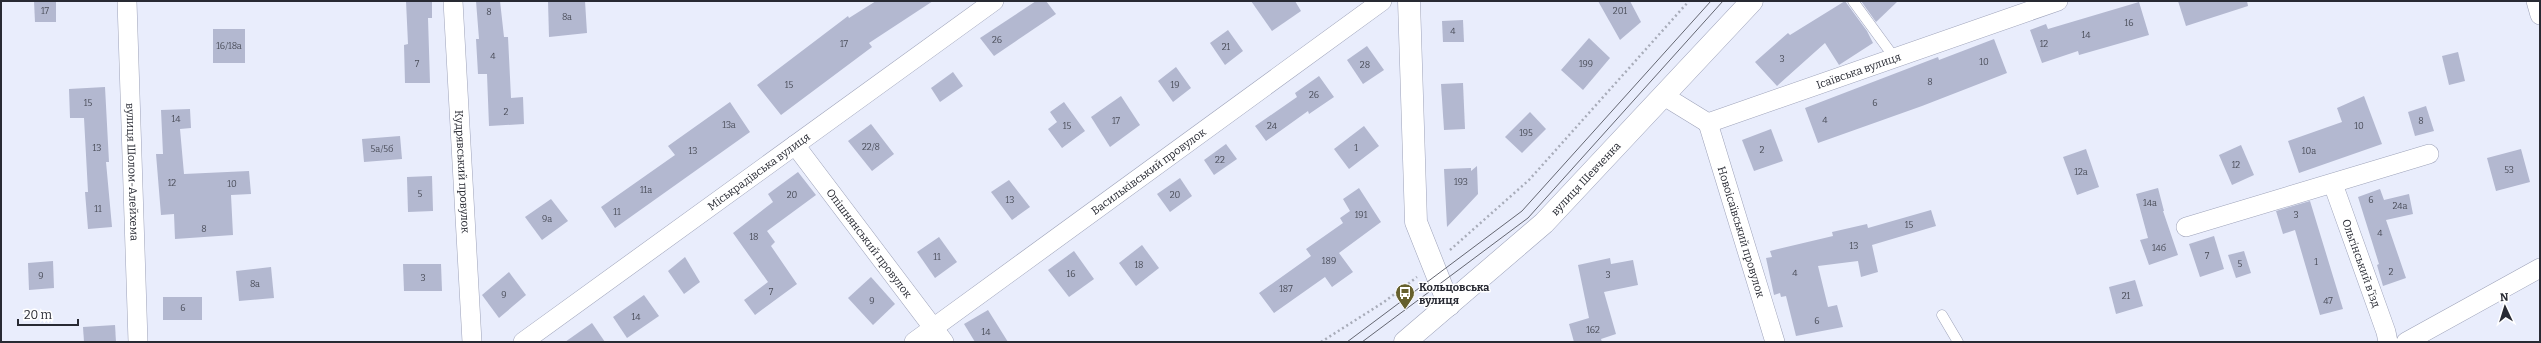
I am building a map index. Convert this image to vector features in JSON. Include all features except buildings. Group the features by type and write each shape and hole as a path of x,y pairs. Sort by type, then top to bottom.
{"main road":[{"path":"1408,1 1416,222 1449,305"},
{"name":"вулиця Шевченка","path":"1405,342 1544,223 1752,1"}],"street":[{"name":"вулиця Шолом-Алейхема","path":"127,1 138,342"},
{"name":"Кудрявський провулок","path":"453,1 472,342"},
{"name":"Міськрадівська вулиця","path":"523,342 994,1"},
{"name":"Васильківський провулок","path":"914,342 939,335 1382,1"},
{"name":"Ісаївська вулиця","path":"1708,123 2058,1"},
{"path":"2536,1 2540,15"},
{"path":"1664,96 1708,123"},
{"name":"Новоісаївський провулок","path":"1708,123 1775,342"},
{"name":"Опішнянський провулок","path":"795,145 939,335"},
{"path":"2186,228 2429,154"},
{"name":"Ольгінський в’їзд","path":"2333,184 2388,342"},
{"path":"2406,342 2540,268"}],"lane":[{"path":"1853,1 1894,57"},
{"path":"1942,315 1958,342"}],"path":[{"path":"1321,342 1384,302 1433,265 1529,180 1689,1"}],"tram line":[{"path":"1347,342 1522,211 1711,1"},
{"path":"1362,342 1528,218 1723,1"}],"place":[{"name":"Кольцовська вулиця","path":"1405,310"}]}
